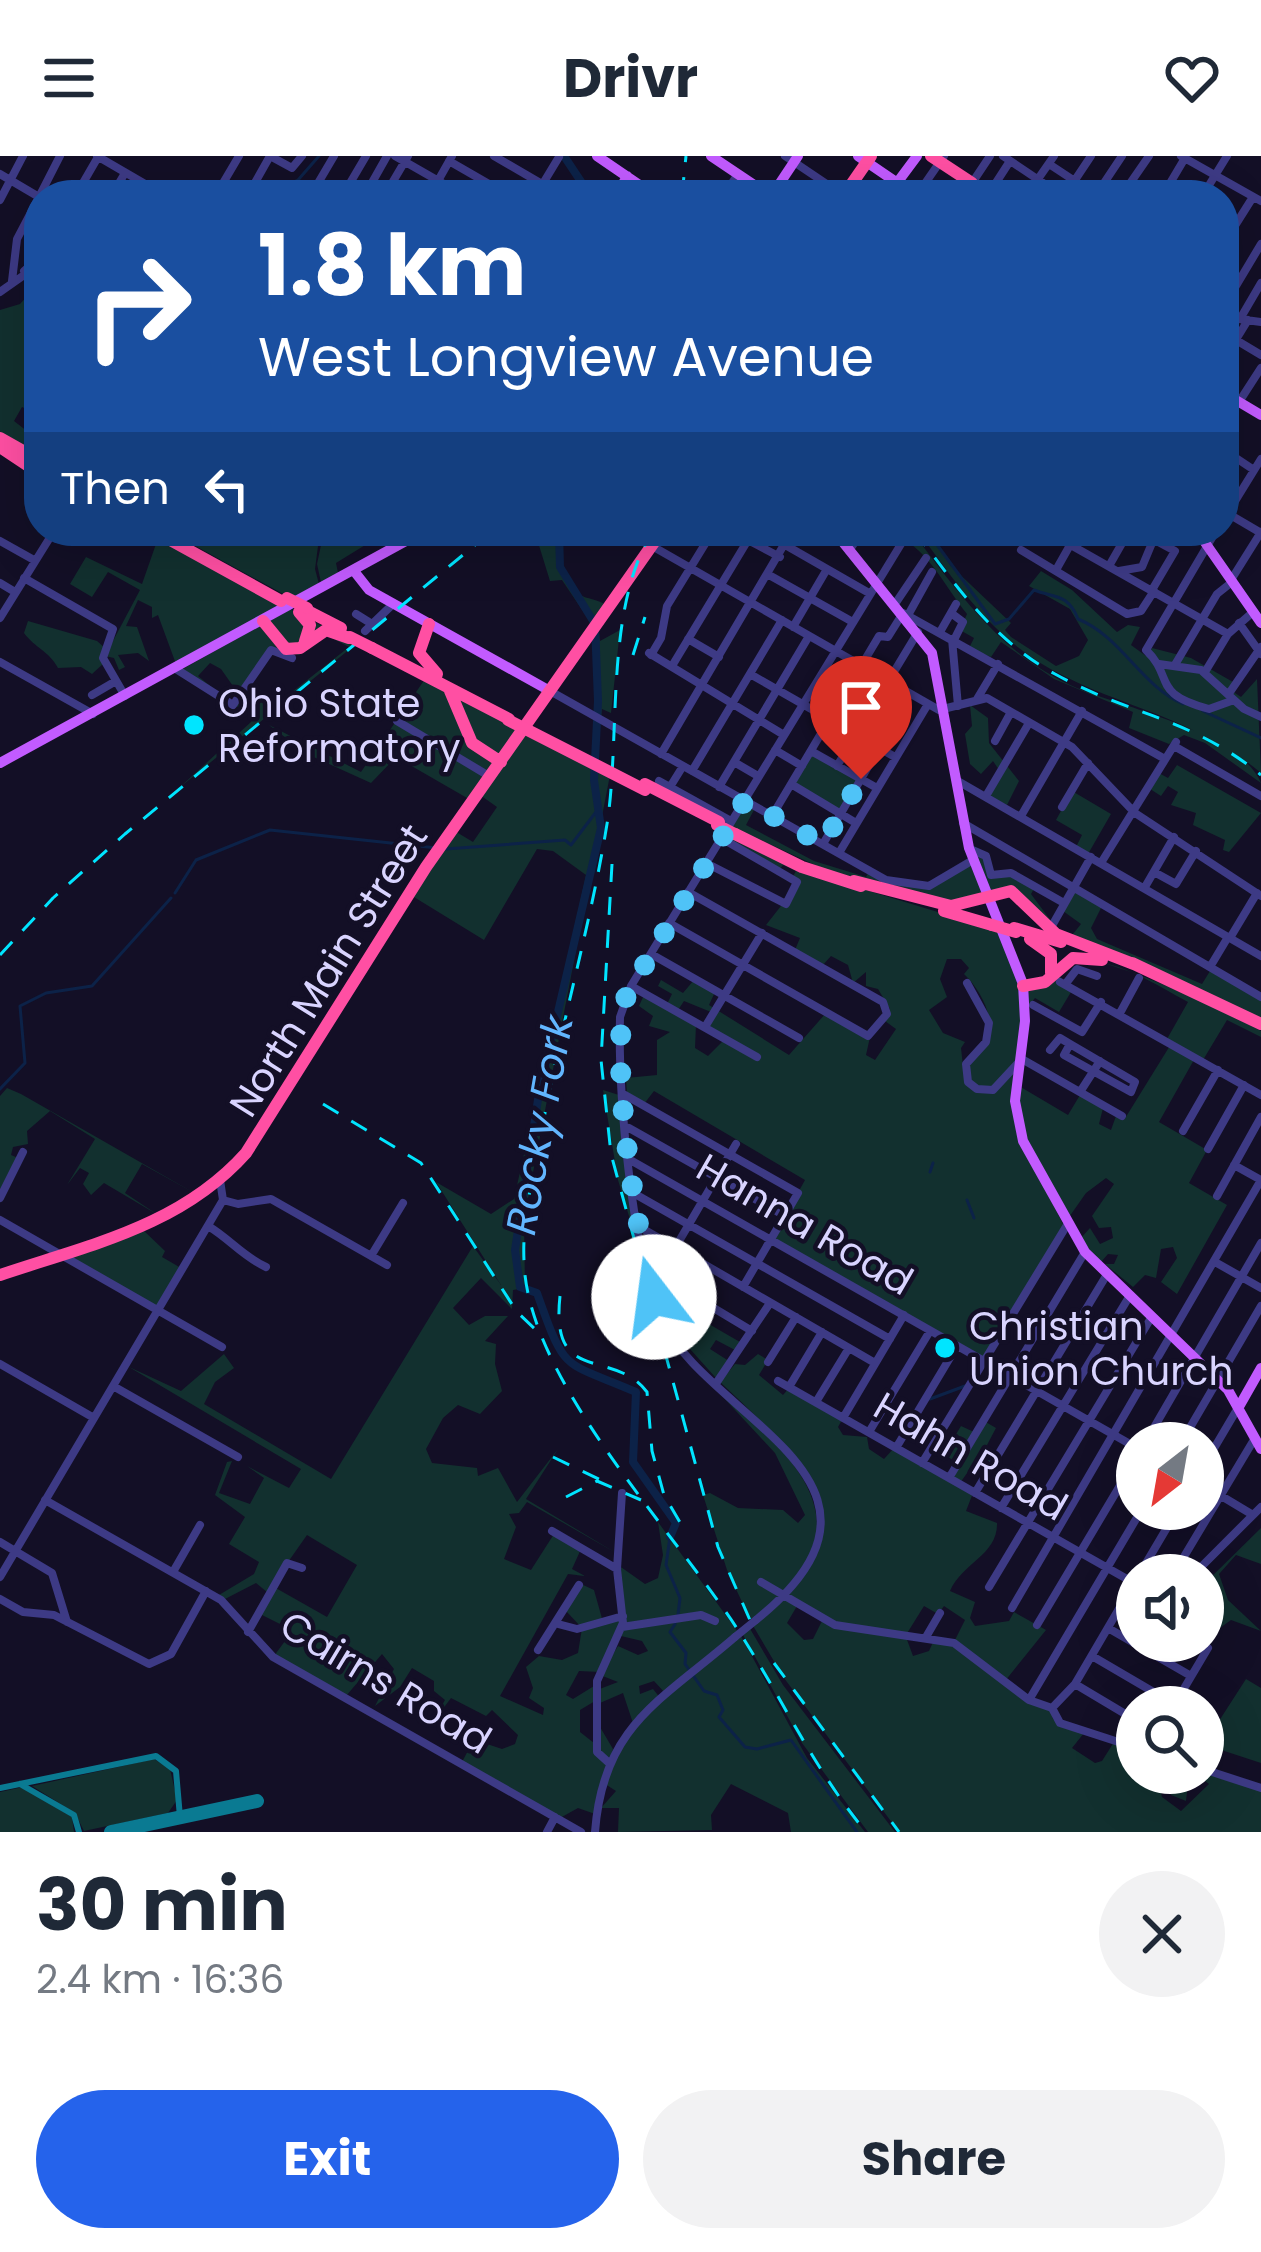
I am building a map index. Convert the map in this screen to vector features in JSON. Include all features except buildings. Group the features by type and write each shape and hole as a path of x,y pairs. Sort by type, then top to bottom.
{"highway":[{"path":"938,158 959,180"},
{"path":"182,546 278,598 357,633 452,693 471,741 501,761"},
{"path":"187,546 278,598"},
{"name":"North Main Street","path":"0,1275 164,1219 220,1180 268,1124 438,849 652,546"},
{"path":"265,620 280,644 296,647 310,630 303,610"},
{"path":"265,620 275,642 288,650 326,630 357,633"},
{"path":"375,647 408,649 428,623"},
{"path":"428,623 418,647 423,662 510,717"},
{"path":"375,647 510,717"},
{"path":"398,661 812,871 992,924"},
{"path":"501,761 472,736 474,720 490,713 510,717"},
{"path":"484,749 500,749 521,732"},
{"path":"727,829 854,881 1137,971"},
{"path":"854,881 948,905 1015,893 1062,937 1261,1026"},
{"path":"1016,932 1043,946 1053,961 1048,976 1023,985"},
{"path":"1016,932 1172,982 1261,1026"},
{"path":"1023,985 1045,982 1064,962 1081,957 1172,982"}],"main road":[{"path":"597,156 633,180"},
{"path":"711,156 729,161 747,180"},
{"path":"897,180 917,156"},
{"path":"865,158 895,180"},
{"path":"625,180 627,176"},
{"path":"3,758 126,697 399,546"},
{"path":"844,546 872,588 903,612 931,650 971,855 1023,985 1015,1098 1020,1134 1085,1252 1219,1380 1240,1405 1259,1443"},
{"path":"1207,546 1256,616"},
{"path":"354,571 364,587 550,691"},
{"path":"1240,1405 1260,1372"}],"street":[{"path":"0,200 23,156"},
{"path":"97,156 135,180"},
{"path":"270,156 293,168 302,156"},
{"path":"391,156 407,159 437,180"},
{"path":"494,156 535,180"},
{"path":"1011,159 1038,179 1051,160 1074,180 1091,156"},
{"path":"1183,157 1224,180"},
{"path":"792,158 821,180"},
{"path":"1212,180 1222,158"},
{"path":"451,159 484,180"},
{"path":"120,180 125,172"},
{"path":"0,174 24,188"},
{"path":"734,180 738,174"},
{"path":"12,281 24,224"},
{"path":"1239,281 1261,244"},
{"path":"12,265 24,268"},
{"path":"0,292 24,275"},
{"path":"1239,332 1261,284"},
{"path":"1239,318 1261,322"},
{"path":"1239,400 1261,368"},
{"path":"1239,495 1258,466"},
{"path":"1239,622 1260,650 1229,700 1206,709 1163,686 1165,668 1232,581 1261,533"},
{"path":"0,541 34,560"},
{"path":"0,619 43,546"},
{"path":"652,546 928,704 941,710 987,698 1064,742 1132,810 1259,894 1210,967"},
{"path":"704,546 667,606 661,639 650,654 784,735"},
{"path":"672,666 744,546"},
{"path":"759,546 780,557"},
{"path":"661,754 787,546 872,588"},
{"path":"848,552 852,546"},
{"path":"595,1832 608,1762 633,1724 784,1596 813,1547 812,1492 791,1453 665,1327 637,1226 620,1020 631,986 899,546"},
{"path":"1056,570 1069,546"},
{"path":"1073,546 1130,583 1153,590 1228,634"},
{"path":"1109,567 1123,546"},
{"path":"1109,567 1138,571 1150,546"},
{"path":"1021,550 1126,614 1141,611 1175,551 1169,546"},
{"path":"1207,546 1146,650 1165,668 1205,672 1229,700 1258,716"},
{"path":"903,612 926,558"},
{"path":"793,627 827,569"},
{"path":"772,815 879,636 888,638 932,572"},
{"path":"769,574 852,622"},
{"path":"24,578 113,629 103,657 126,697"},
{"path":"0,583 15,592"},
{"path":"1205,672 1228,634 1239,622 1256,616 1261,599"},
{"path":"357,633 393,604"},
{"path":"940,632 954,609 963,620 953,639 958,706"},
{"path":"903,612 1165,759"},
{"path":"356,614 357,633"},
{"path":"653,787 687,769 782,620"},
{"path":"838,766 919,631"},
{"path":"719,787 809,636"},
{"path":"688,639 719,658"},
{"path":"176,669 230,704 240,701 271,650 292,658"},
{"path":"0,662 93,714"},
{"path":"977,700 998,664"},
{"path":"750,674 896,757"},
{"path":"937,681 953,677"},
{"path":"92,695 116,681"},
{"path":"550,691 886,880 920,887 971,855 986,856 990,874 1011,873 1064,903"},
{"path":"839,853 928,704"},
{"path":"1021,816 1082,711"},
{"path":"995,741 1011,712"},
{"path":"397,721 491,776"},
{"path":"865,721 890,735"},
{"path":"986,796 1029,723"},
{"path":"1101,862 1175,744 1261,796"},
{"path":"823,844 880,748"},
{"path":"775,750 802,766"},
{"path":"811,751 877,788"},
{"path":"734,762 759,776"},
{"path":"1063,807 1088,763"},
{"path":"953,778 1260,955"},
{"path":"791,784 856,823"},
{"path":"964,824 1261,997"},
{"path":"706,863 782,906 798,883 727,829"},
{"path":"1144,888 1174,837"},
{"path":"1154,872 1176,884 1196,851"},
{"path":"1053,924 1091,856"},
{"path":"669,923 870,1036 889,1007 688,892"},
{"path":"705,1027 762,934"},
{"path":"651,954 799,1038"},
{"path":"1097,976 1077,969 1064,982 1261,1095"},
{"path":"1120,1013 1137,971"},
{"path":"967,983 989,1023 986,1042 967,1061 968,1082 976,1090 993,1090 1020,1059 1122,1116"},
{"path":"631,986 758,1057"},
{"path":"1033,1005 1082,1032 1100,1002"},
{"path":"1050,1049 1058,1037 1070,1043 1136,1083 1130,1092 1064,1054 1070,1043"},
{"path":"1080,1092 1100,1061"},
{"path":"1183,1132 1218,1070"},
{"path":"1208,1149 1244,1085"},
{"path":"625,1095 798,1193 743,1287"},
{"path":"1217,1196 1261,1118"},
{"path":"628,1127 785,1216"},
{"path":"675,1248 736,1144"},
{"path":"0,1198 23,1152"},
{"name":"Hanna Road","path":"630,1160 1115,1435"},
{"path":"1012,1608 1173,1339 1261,1180 1234,1165"},
{"path":"0,1577 223,1200 220,1180"},
{"path":"633,1193 890,1339"},
{"path":"223,1200 271,1199 387,1265"},
{"path":"371,1256 403,1203"},
{"path":"0,1220 222,1346"},
{"path":"922,1463 1067,1225"},
{"path":"208,1226 231,1240 240,1254 266,1267"},
{"path":"637,1226 875,1363"},
{"path":"1158,1422 1261,1243"},
{"path":"949,1478 1085,1252"},
{"path":"1215,1262 1261,1288"},
{"path":"646,1267 752,1331"},
{"path":"975,1493 1106,1276"},
{"path":"1001,1508 1129,1297"},
{"path":"717,1382 770,1303"},
{"path":"1194,1422 1261,1306"},
{"path":"843,1418 904,1316"},
{"path":"768,1362 796,1317"},
{"path":"989,1587 1151,1318"},
{"path":"869,1433 930,1330"},
{"path":"789,1387 822,1332"},
{"path":"896,1448 957,1346"},
{"path":"816,1402 849,1348"},
{"path":"0,1364 94,1418"},
{"name":"Hahn Road","path":"778,1381 1116,1570"},
{"path":"113,1386 238,1457"},
{"path":"1224,1432 1240,1405"},
{"path":"1224,1490 1259,1443"},
{"path":"1037,1625 1116,1492"},
{"path":"608,1762 597,1752 596,1687 621,1621 617,1569 622,1493"},
{"path":"1214,1554 1257,1511 1224,1497"},
{"name":"Cairns Road","path":"45,1500 231,1608 273,1657 581,1832"},
{"path":"173,1572 200,1525"},
{"path":"1029,1700 1129,1530"},
{"path":"551,1532 617,1569"},
{"path":"0,1542 54,1576 58,1604 68,1623"},
{"path":"248,1632 287,1563 302,1568"},
{"path":"760,1582 826,1622 926,1637 968,1650 1029,1700 1052,1708 1060,1723 1116,1741"},
{"path":"538,1650 579,1585"},
{"path":"0,1599 23,1612 51,1614 137,1662 156,1663 171,1654 206,1591"},
{"path":"51,1614 58,1604"},
{"path":"926,1637 940,1612"},
{"path":"1052,1708 1075,1684 1116,1614"},
{"path":"558,1624 577,1629 702,1615 715,1621"},
{"path":"1108,1628 1116,1632"},
{"path":"1091,1656 1141,1686"},
{"path":"1169,1662 1191,1676"},
{"path":"1185,1686 1200,1662"},
{"path":"1075,1684 1116,1708"},
{"path":"1224,1776 1261,1788"},
{"path":"547,1832 555,1817"}],"green space":[{"path":"24,300 24,408 14,421 24,429 24,447 0,434 0,310"},
{"path":"155,546 173,546 280,604 176,664 158,615 152,618 152,607 138,600 126,626 137,627 149,661 138,653 118,655 125,667 119,670 114,658 105,656 140,590 108,572 92,597 70,584 86,557 142,584"},
{"path":"195,546 318,546 315,569 320,588 296,601"},
{"path":"321,546 364,546 336,563 339,578 322,587 317,564"},
{"path":"539,546 563,546 565,575 573,590 606,605 593,626 562,580 550,581"},
{"path":"923,546 984,621 1027,659 1077,688 1207,736 1250,766 1261,783 1205,743 1184,735 1169,744 1129,728 1133,712 1054,679 1001,642 991,657 969,648 974,638 960,630 967,614 915,547"},
{"path":"929,546 939,546 950,565 1011,623 1005,630 1011,637 1056,666 1079,656 1088,640 1070,609 1029,586 1041,571 1072,590 1117,632 1128,625 1140,627 1131,645 1146,656 1152,648 1191,658 1233,682 1229,689 1241,697 1257,679 1261,773 1205,736 1037,661 986,618"},
{"path":"290,609 356,644 179,788 251,722 252,715 236,706 251,684 278,703 349,647 328,636 299,655 272,647 240,696 221,669 210,663 198,676 214,689 181,670"},
{"path":"28,621 97,641 105,648 104,663 92,674 81,667 58,668 24,633"},
{"path":"598,626 600,641 620,630 611,713 602,709 601,719 595,713 593,633"},
{"path":"425,679 610,775 524,1219 525,1288 513,1290 512,1309 481,1278 453,1308 469,1325 485,1316 508,1316 485,1341 496,1344 502,1391 480,1414 458,1405 443,1418 426,1449 432,1463 477,1468 478,1476 498,1468 517,1502 558,1449 526,1499 616,1553 527,1502 519,1513 509,1514 516,1527 504,1559 531,1570 554,1534 581,1549 572,1569 585,1576 568,1574 500,1696 543,1715 544,1708 529,1698 533,1688 526,1667 539,1656 562,1660 578,1653 582,1628 566,1611 581,1584 594,1590 603,1622 622,1618 600,1672 579,1671 566,1695 573,1699 594,1686 595,1701 580,1710 580,1732 594,1743 600,1727 613,1749 595,1814 578,1808 560,1818 462,1762 470,1747 479,1752 481,1742 502,1749 515,1744 518,1735 492,1710 486,1716 451,1698 430,1726 445,1700 434,1691 434,1681 412,1668 400,1687 375,1706 394,1669 382,1654 346,1696 274,1656 285,1641 286,1627 260,1614 274,1587 327,1617 357,1565 307,1535 267,1592 256,1583 225,1599 219,1595 254,1574 259,1562 229,1544 245,1517 215,1495 227,1462 232,1461 219,1493 250,1504 264,1478 247,1466 289,1488 301,1469 129,1367 181,1391 224,1354 234,1368 215,1382 204,1404 331,1479 473,1246 501,1285 436,1182 491,1214 514,1199 586,875 553,851 537,849 484,940 409,894 453,830 473,842 497,807 480,795 474,802 396,757 371,783 307,754 269,725 361,772"},
{"path":"970,705 988,718 989,743 1019,781 1007,805 988,796 1001,773 993,761 981,774 970,764 965,734 972,726"},
{"path":"811,753 859,780 840,811 793,784"},
{"path":"1177,765 1261,813 1229,852 1223,850 1225,840 1193,825 1196,813 1171,805 1178,792 1168,786 1161,796 1147,787 1157,772 1168,778"},
{"path":"1072,791 1111,814 1088,854 1076,847 1082,835 1056,820"},
{"path":"744,805 755,808 746,825 814,861 925,888 969,863 985,895 950,904 828,871 731,826"},
{"path":"727,833 817,875 1003,932 1015,971 1022,1024 1013,1069 1000,1084 979,1089 966,1076 990,1026 986,1006 964,974 969,968 961,959 947,959 940,979 947,997 929,1010 943,1033 965,1042 961,1048 964,1075 973,1089 996,1091 1015,1070 1016,1132 1064,1226 984,1359 773,1238 805,1180 654,1091 644,1104 627,1095 626,1078 657,1075 657,1040 670,1032 649,1026 653,1016 639,1006 644,995 696,1025 695,1048 708,1056 725,1039 758,1057 706,1026 711,1012 684,1001 678,1010 667,1004 672,994 658,986 661,980 683,993 694,980 715,992 709,1005 789,1055 826,1013 870,1037 866,1055 875,1060 896,1029 885,1021 890,1009 878,989 866,986 866,972 853,983 848,965 831,956 822,966 795,950 800,938 766,925 799,883 792,878 796,871 783,865 779,870 725,839"},
{"path":"974,850 986,857 988,872 1007,873 1035,887 1031,894 1060,933 1073,934 1081,924 1063,911 1075,890 1102,906 1091,928 1097,939 1202,984 1210,971 1261,1000 1261,1021 1061,935 1021,896 989,893"},
{"path":"1070,963 1060,977 1065,981 1059,983 1074,987 1059,1012 1035,998 1027,1008 1026,988"},
{"path":"1133,973 1240,1020 1261,1031 1261,1037 1227,1020 1203,1060 1167,1039 1188,1002"},
{"path":"1171,1044 1195,1058 1159,1122 1207,1150 1189,1183 1227,1205 1177,1294 1161,1282 1177,1258 1173,1247 1161,1249 1156,1278 1145,1275 1133,1287 1105,1264 1114,1264 1118,1255 1108,1254 1101,1262 1080,1239 1090,1228 1100,1244 1113,1238 1111,1227 1099,1228 1092,1216 1114,1184 1106,1178 1086,1193 1067,1220 1021,1129 1019,1086 1068,1115 1080,1095 1103,1108 1099,1124 1111,1130 1116,1116 1124,1120"},
{"path":"7,1088 21,1094 196,1194 142,1164 125,1193 158,1215 104,1183 91,1195 83,1184 89,1173 80,1168 67,1185 95,1139 50,1111 27,1131 28,1144 13,1147 11,1155 18,1158 0,1190 0,1096"},
{"path":"603,1090 619,1095 637,1237 671,1339 669,1348 618,1180"},
{"path":"142,1229 165,1251 162,1257 181,1268 156,1307 69,1258"},
{"path":"695,1316 740,1342 735,1350 716,1340 710,1349 732,1363 716,1378 664,1320 681,1338"},
{"path":"758,1354 768,1360 759,1375 783,1395 790,1387 842,1420 838,1427 843,1435 867,1437 869,1449 884,1459 894,1448 951,1479 957,1463 944,1454 961,1426 974,1432 984,1421 996,1428 987,1445 996,1453 989,1464 977,1459 960,1483 973,1493 966,1511 997,1523 996,1534 950,1591 975,1602 970,1618 975,1626 1009,1621 1014,1612 1046,1630 1005,1681 954,1642 965,1620 944,1606 938,1614 924,1606 906,1635 834,1624 788,1594 809,1562 817,1532 815,1504 788,1452 720,1382 735,1364 745,1365"},
{"path":"723,1397 764,1432 800,1474 817,1523 813,1548 799,1575 751,1621 727,1570 703,1495 710,1493 738,1508 783,1510 798,1523 805,1515 775,1453"},
{"path":"658,1522 738,1632 666,1694 654,1681 639,1686 640,1694 653,1689 661,1699 633,1723 623,1693 600,1703 597,1690 618,1682 600,1675 618,1646 638,1655 648,1651 642,1641 621,1636 618,1565 645,1584 658,1578 663,1555"},
{"path":"1261,1528 1261,1564 1236,1555 1224,1568 1224,1564"},
{"path":"1224,1588 1228,1600 1261,1631 1231,1620 1224,1625"},
{"path":"784,1599 797,1606 787,1623 804,1640 813,1639 822,1621 906,1637 913,1656 929,1651 934,1640 950,1645 1020,1697 1051,1710 1053,1719 1084,1733 1072,1748 1095,1763 1116,1743 1116,1794 1161,1794 1181,1811 1199,1794 1224,1794 1224,1778 1261,1789 1261,1832 899,1832 784,1678 752,1624"},
{"path":"749,1627 783,1685 895,1832 868,1832 802,1743 742,1633"},
{"path":"740,1634 807,1758 865,1832 791,1832 788,1813 731,1784 711,1815 712,1830 618,1832 619,1808 601,1808 616,1791 602,1782 636,1723"},
{"path":"1246,1679 1261,1688 1261,1763 1224,1751 1224,1713"},
{"path":"154,1759 170,1769 177,1800 168,1813 84,1831 75,1813 32,1786"},
{"path":"23,1787 72,1817 74,1832 0,1832 0,1792"}],"waterway":[{"path":"298,180 319,156"},
{"name":"Rocky Fork","path":"564,156 580,180"},
{"name":"Rocky Fork","path":"559,546 560,567 595,624 594,780 601,828 539,1093 515,1250 520,1287 537,1293 562,1352 580,1368 636,1392 633,1462 676,1523 670,1537"},
{"path":"938,546 995,624 1009,619 1034,590 1060,598 1078,619 1107,637 1155,685 1183,704"},
{"path":"1203,711 1261,738"},
{"path":"446,849 565,840 571,845 599,808"},
{"path":"175,893 196,860 270,830 437,848"},
{"path":"0,1089 25,1063 20,1006 46,993 92,986 171,898"},
{"path":"930,1172 933,1163"},
{"path":"967,1200 974,1218"},
{"path":"930,1399 965,1386"},
{"name":"Rocky Fork","path":"670,1537 666,1565 680,1598 678,1615"},
{"name":"Rocky Fork","path":"675,1624 670,1632 686,1653 685,1664 704,1691 717,1695 723,1710 719,1717 745,1747 757,1749 791,1740 857,1832"}],"taxiway":[{"path":"0,1788 156,1756 176,1771 180,1817"},
{"path":"20,1784 74,1815 79,1832"}],"runway":[{"path":"111,1832 257,1801"}],"railway":[{"path":"684,180 686,156"},
{"path":"0,955 53,898 125,834 474,546"},
{"path":"646,546 627,597 621,634 607,824 532,1182 524,1261 532,1308 578,1407 745,1641 816,1762 866,1832"},
{"path":"926,546 977,610 1033,660 1082,688 1184,728 1261,775"},
{"path":"633,655 645,617"},
{"path":"612,864 601,1060 611,1154 718,1547 753,1627"},
{"path":"323,1104 421,1163 517,1312 536,1330"},
{"path":"560,1296 559,1324 574,1354 618,1371 647,1392 652,1451 664,1495 681,1524"},
{"path":"553,1457 609,1484"},
{"path":"566,1497 597,1481 641,1500"},
{"path":"774,1663 899,1832"}],"place":[{"name":"Ohio State Reformatory","path":"194,725"},
{"name":"Christian Union Church","path":"945,1348"}],"route":[{"path":"654,1297 638,1236 629,1150 620,1024 627,994 745,800 823,844 861,779"}]}
